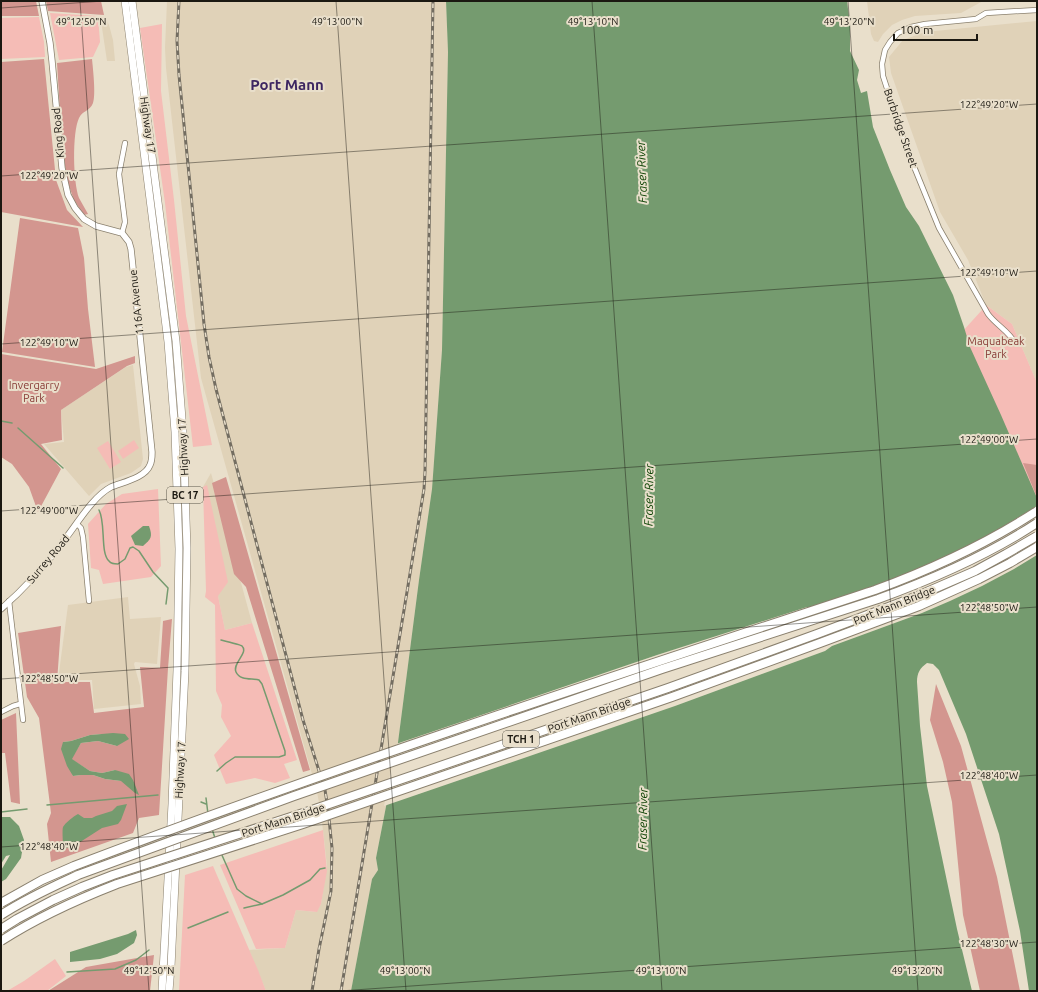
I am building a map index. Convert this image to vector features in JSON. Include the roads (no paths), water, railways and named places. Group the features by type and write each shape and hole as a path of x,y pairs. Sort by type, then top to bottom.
{"highway":[{"name":"Highway 17","path":"125,1 168,342 175,432 179,549 177,670 162,991"},
{"name":"Highway 17","path":"132,1 176,341 183,432 187,548 185,664 169,991"},
{"path":"1,903 42,880 74,866 291,787 659,660 908,578 966,552 1037,511"},
{"name":"Port Mann Bridge","path":"1,915 47,889 78,875 294,796 662,670 885,597 970,561 1037,523"},
{"name":"Port Mann Bridge","path":"1,929 52,900 82,886 292,817 485,751 683,682 902,602 975,571 1037,536"},
{"path":"1,942 23,927 57,909 117,884 303,824 650,705 885,619 979,580 1037,547"}],"street":[{"name":"King Road","path":"42,1 50,43 60,157 66,189 71,202 88,222 96,226 122,233"},
{"name":"Burbridge Street","path":"1015,343 1011,336 988,314 939,228 906,147 883,76 882,64 885,50 890,42 898,33 911,27 925,24 976,19 986,13 1037,10"},
{"path":"122,233 125,222 119,174 125,143"},
{"name":"116A Avenue","path":"122,233 129,242 131,249 152,452 150,466"},
{"name":"Surrey Road","path":"1,609 38,573 81,517 107,489 138,477 150,466"},
{"path":"77,524 81,528 83,537 89,600"},
{"path":"9,601 23,720"},
{"path":"1,712 20,704"}],"water":[{"name":"Fraser River","path":"446,1 847,1 850,25 850,51 859,70 857,80 861,93 867,91 873,127 906,207 919,226 953,295 970,347 1037,498 1037,991 1029,991 1020,931 999,834 966,734 939,670 933,664 927,663 919,671 917,682 920,726 927,786 957,929 972,991 351,991 372,879 378,870 376,858 397,750 432,489 442,350 448,52"},
{"path":"143,526 149,526 151,533 150,538 143,546 135,545 131,536"},
{"path":"113,733 125,734 129,739 117,746 98,741 81,743 72,759 90,771 102,773 115,770 129,774 139,795 121,781 105,779 93,775 73,776 67,766 61,749 63,742 90,735"},
{"path":"127,804 118,824 102,828 74,846 66,848 63,846 63,827 76,815 78,814 84,818 92,818 112,811 117,806"},
{"path":"1,817 10,817 19,826 24,840 21,858 6,879 1,882 1,870 10,855 6,856 1,864"},
{"path":"136,930 137,935 134,943 117,954 100,959 70,962 70,952 128,934"}],"waterway":[{"path":"1,421 12,423"},
{"path":"18,428 63,468"},
{"path":"99,510 106,557 112,563 118,564 125,559 130,548 133,547 139,551 153,572 168,588 166,604"},
{"path":"217,771 235,757 279,757 285,755 285,751 262,684 259,680 240,677 236,672 236,665 244,649 241,645 221,640"},
{"path":"47,805 158,795"},
{"path":"206,798 208,814"},
{"path":"201,802 206,804"},
{"path":"1,812 27,809"},
{"path":"212,829 215,838"},
{"path":"221,853 237,889 246,896 262,904 283,895 310,880 320,869 325,868"},
{"path":"244,908 262,904"},
{"path":"188,928 228,912"},
{"path":"67,972 115,969 136,960 149,950"}],"railway":[{"path":"179,1 177,41 179,75 204,324 209,357 216,389 303,720 325,790 328,809 332,848 331,891 312,991"},
{"path":"341,991 424,489 433,1"}],"district":[{"name":"Port Mann","path":"287,85"}],"park label":[{"name":"Maquabeak Park","path":"996,347"},
{"name":"Invergarry Park","path":"34,391"}]}
